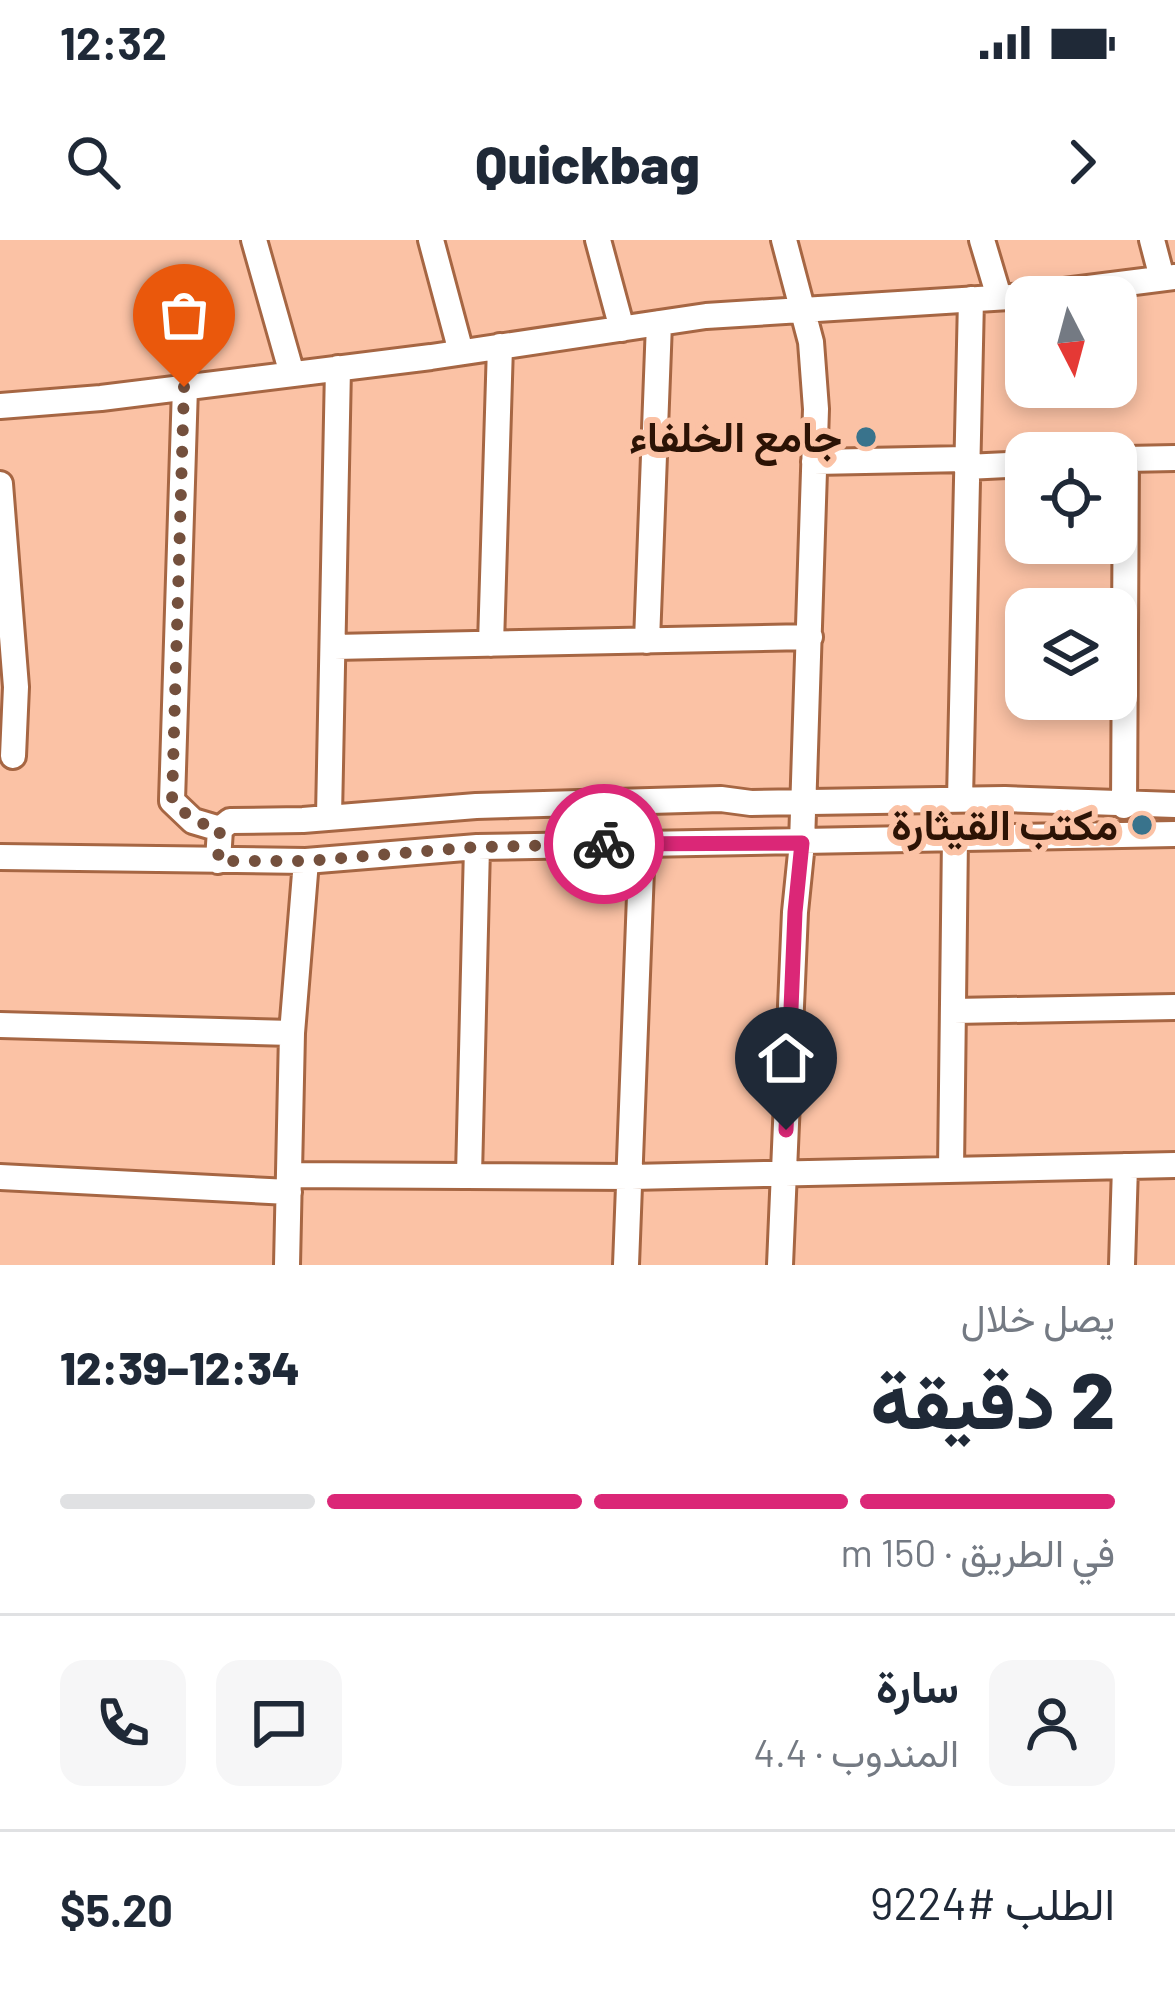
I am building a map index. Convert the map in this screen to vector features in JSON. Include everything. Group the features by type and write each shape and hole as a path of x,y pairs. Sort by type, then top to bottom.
{"street":[{"path":"254,240 292,374"},
{"path":"431,240 461,352"},
{"path":"598,240 622,329"},
{"path":"780,1265 802,843 815,374 784,240"},
{"path":"982,240 999,297"},
{"path":"0,406 292,374 659,323 999,297 1168,278 1152,240"},
{"path":"960,799 970,299"},
{"path":"647,640 659,323"},
{"path":"491,644 500,346"},
{"path":"329,816 338,368"},
{"path":"184,387 172,801 194,821 220,829"},
{"path":"1137,459 1175,458"},
{"path":"814,462 1005,464"},
{"path":"0,484 16,687 14,756"},
{"path":"1122,564 1124,806"},
{"path":"334,647 810,637"},
{"path":"218,861 220,829 230,821 476,806 721,799 751,803 960,799 1175,805"},
{"path":"0,857 306,861 477,847 1175,834"},
{"path":"951,1170 955,837"},
{"path":"626,1265 642,843"},
{"path":"469,1174 477,847"},
{"path":"287,1265 292,1033 306,861"},
{"path":"954,1011 1175,1007"},
{"path":"0,1024 292,1033"},
{"path":"0,1177 290,1184 469,1174 631,1177 1175,1165"},
{"path":"1122,1265 1125,1166"}],"way so far":[{"path":"184,387 172,801 194,821 220,829 218,861 306,861 477,847 604,844"}],"place":[{"name":"جامع الخلفاء","path":"866,437"},
{"name":"مكتب القيثارة","path":"1142,825"}],"route":[{"path":"604,844 802,843 786,1130"}]}
